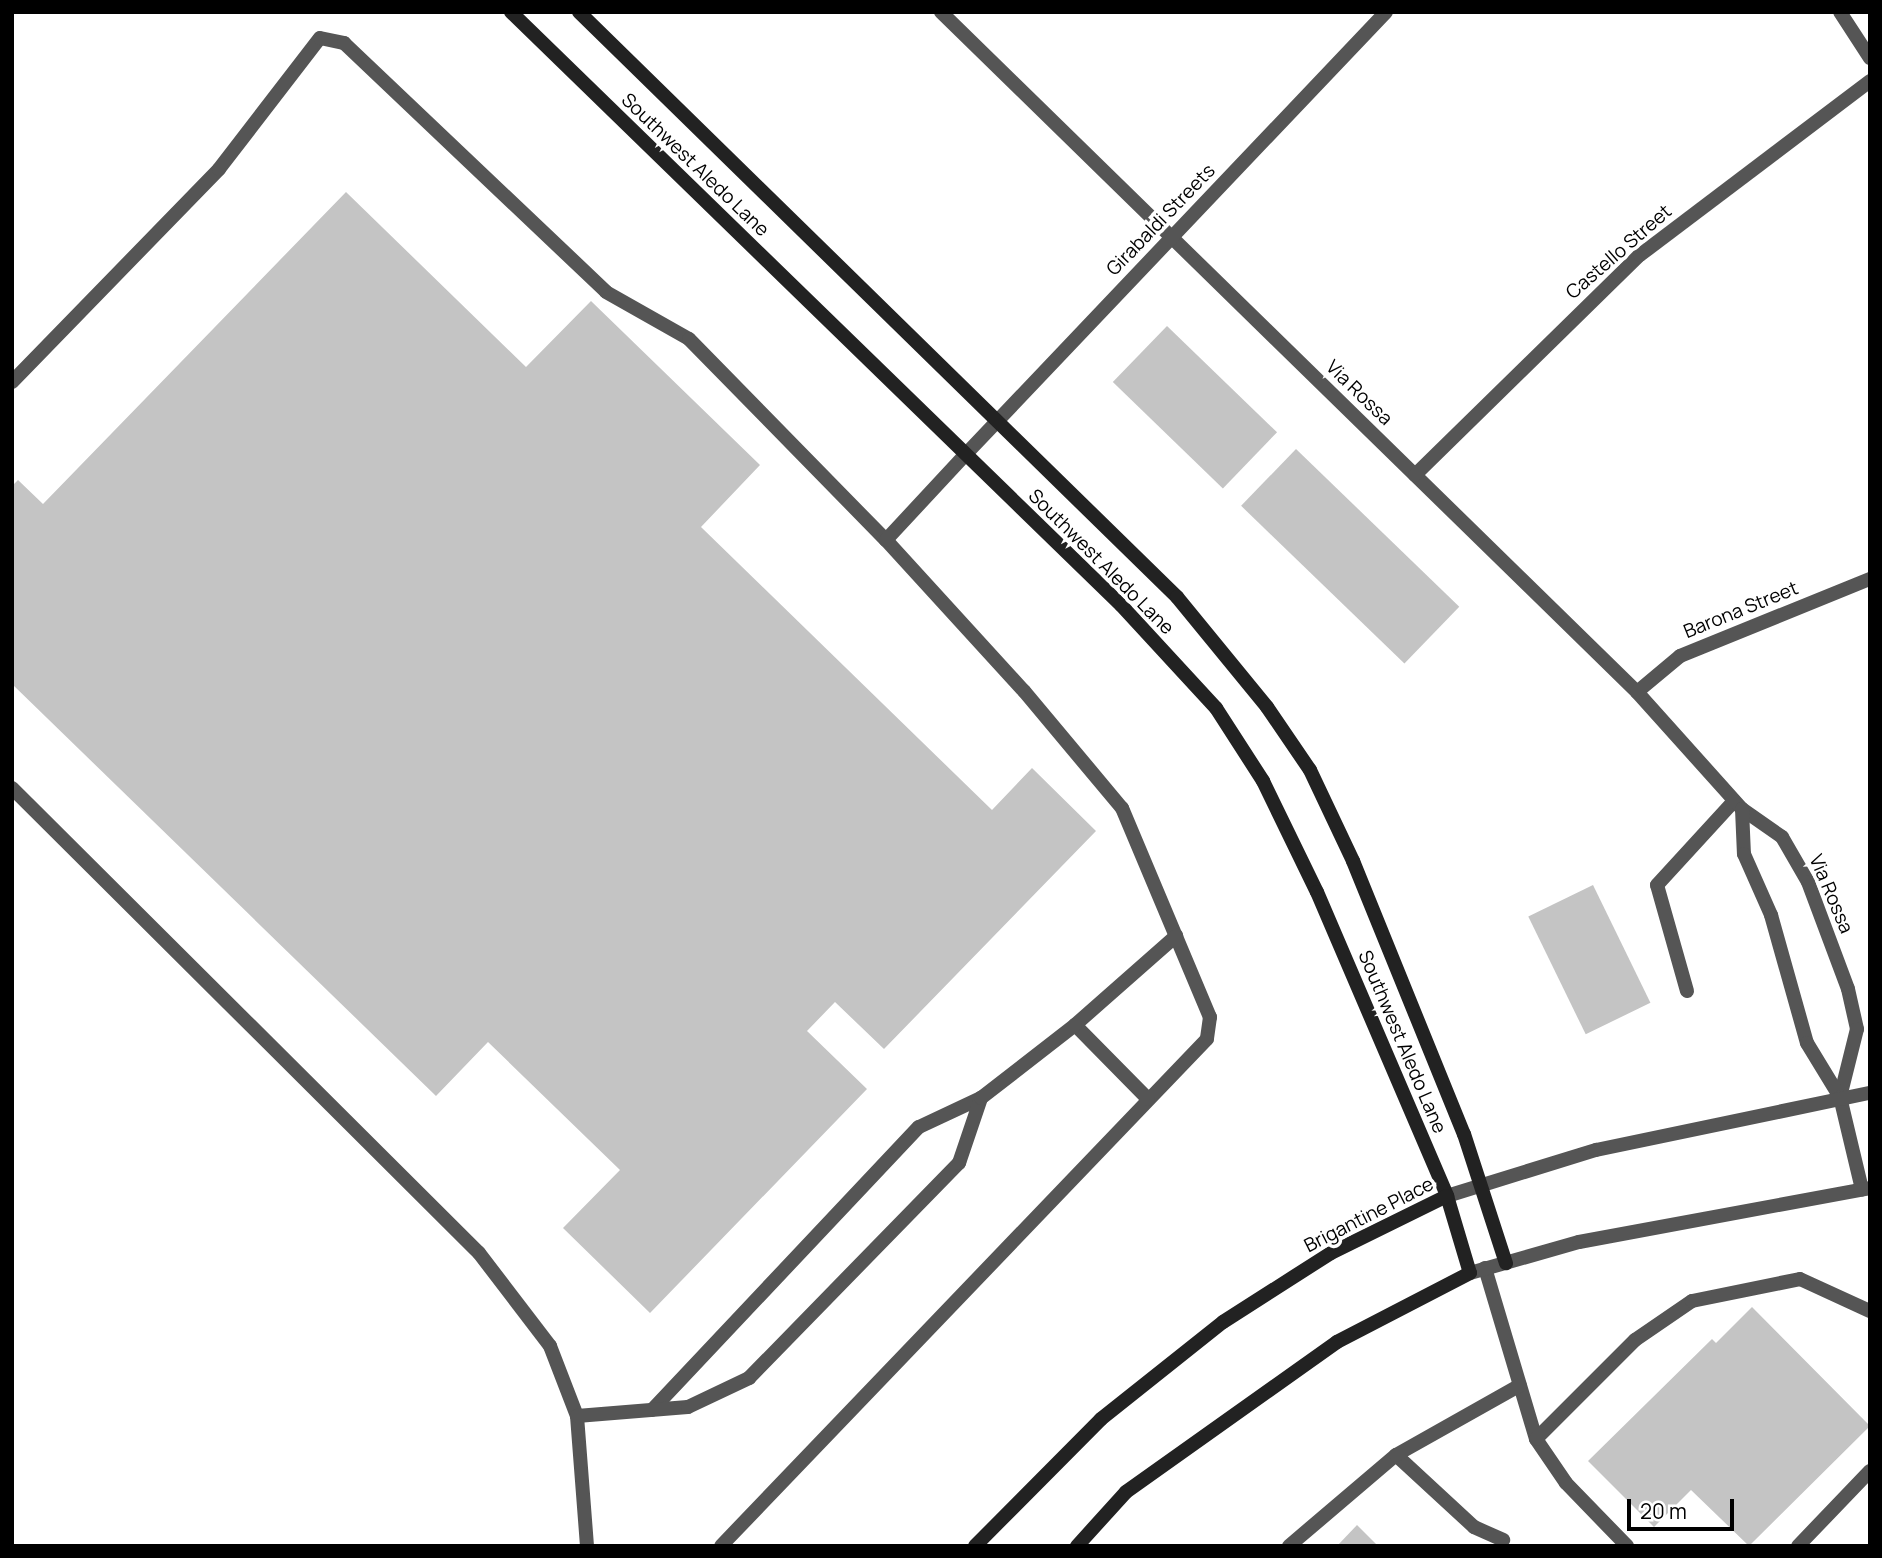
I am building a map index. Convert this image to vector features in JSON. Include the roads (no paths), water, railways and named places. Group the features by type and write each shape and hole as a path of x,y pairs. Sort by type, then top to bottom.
{"street":[{"name":"Southwest Aledo Lane","path":"511,12 1121,605 1216,708 1263,781 1318,892 1447,1196 1470,1273"},
{"name":"Southwest Aledo Lane","path":"579,12 1177,597 1267,707 1310,770 1353,861 1481,1185 1506,1263"},
{"name":"Via Rossa","path":"941,12 1637,692 1738,805 1782,837 1808,881 1848,989 1857,1029 1840,1097"},
{"name":"Girabaldi Streets","path":"886,540 1386,12"},
{"path":"1840,12 1870,58"},
{"path":"12,382 219,169 320,38 344,43 606,292 689,339 886,540 1024,691 1122,808 1209,1017 1207,1039 721,1546"},
{"name":"Castello Street","path":"1415,475 1640,255 1870,81"},
{"name":"Barona Street","path":"1637,692 1680,656 1870,579"},
{"path":"12,789 480,1252 550,1346 577,1416 587,1546"},
{"name":"Via Rossa","path":"1738,805 1744,854 1778,938 1807,1043 1840,1097 1866,1189"},
{"path":"1687,991 1657,885 1738,805"},
{"path":"652,1410 919,1127 981,1098 1075,1025 1176,936"},
{"path":"1075,1025 1148,1100"},
{"name":"Brigantine Place","path":"975,1546 1101,1419 1223,1322 1331,1253 1447,1196 1596,1150 1840,1097 1870,1093"},
{"path":"577,1416 688,1407 749,1378 959,1163 981,1098"},
{"path":"1077,1546 1126,1492 1337,1342 1470,1273 1579,1242 1866,1189"},
{"path":"1485,1268 1536,1439 1566,1483 1628,1546"},
{"path":"1536,1439 1635,1340 1692,1301 1800,1279 1868,1313"},
{"path":"1289,1546 1396,1455 1520,1385"},
{"path":"1396,1455 1474,1527 1503,1544"},
{"path":"1798,1546 1870,1471"}]}
